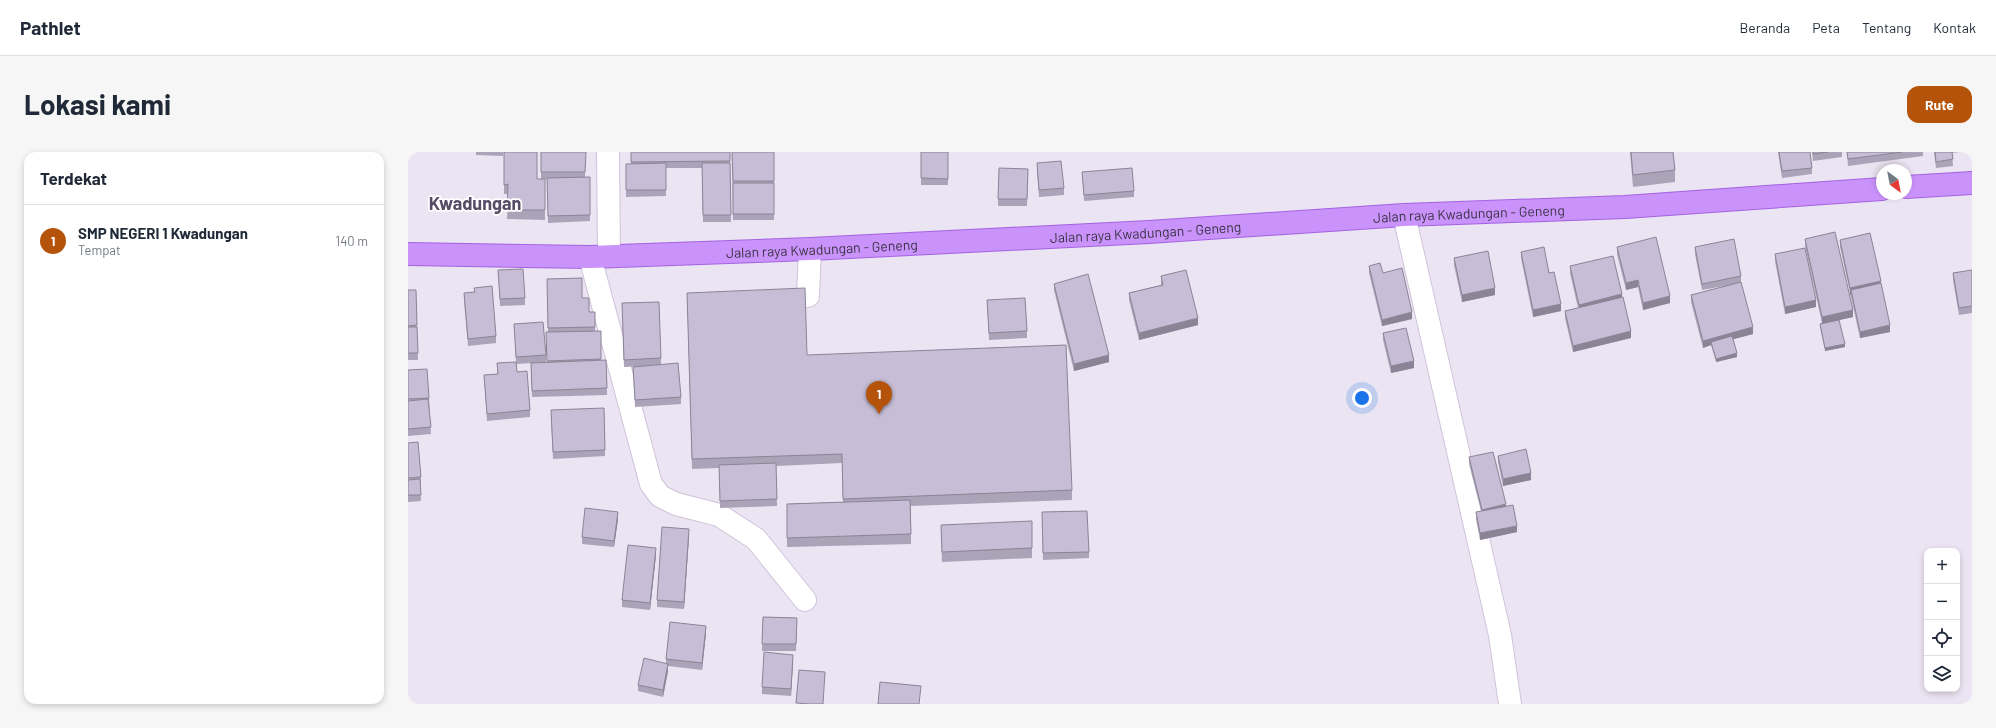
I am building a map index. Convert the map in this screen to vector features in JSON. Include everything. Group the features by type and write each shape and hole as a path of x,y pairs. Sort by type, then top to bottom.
{"main road":[{"path":"1912,188 1972,183"},
{"name":"Jalan raya Kwadungan - Geneng","path":"408,254 599,256 810,249 1149,232 1404,215 1625,207 1876,189"}],"street":[{"path":"608,152 599,256 651,484 660,496 676,504 719,515 756,539 805,600"},
{"path":"1404,215 1500,635 1510,704"},
{"path":"808,296 810,249"}],"building":[{"path":"504,152 537,152 537,179 545,179 545,210 507,210 508,184 504,185"},
{"path":"541,152 586,152 585,172 541,172"},
{"path":"631,152 730,152 730,161 631,162"},
{"path":"732,152 774,152 774,181 733,181"},
{"path":"921,152 948,152 948,179 921,178"},
{"path":"1631,152 1673,152 1675,170 1633,175"},
{"path":"1779,152 1810,152 1812,168 1782,171"},
{"path":"1813,152 1828,152 1813,154"},
{"path":"1847,152 1902,152 1848,159"},
{"path":"1935,152 1952,152 1953,159 1936,162"},
{"path":"1061,161 1064,188 1039,190 1037,163"},
{"path":"666,163 666,190 626,190 626,164"},
{"path":"702,163 730,163 731,215 703,215"},
{"path":"999,168 1028,169 1027,199 998,199"},
{"path":"1132,168 1134,191 1084,195 1082,172"},
{"path":"590,177 590,215 548,216 547,178"},
{"path":"733,183 774,183 774,214 733,214"},
{"path":"1835,232 1853,310 1822,317 1805,239"},
{"path":"1870,233 1881,281 1850,288 1840,240"},
{"path":"1656,237 1670,296 1643,303 1638,280 1626,283 1617,247"},
{"path":"1734,239 1741,276 1702,284 1695,247"},
{"path":"1544,247 1549,273 1554,272 1561,304 1533,310 1521,252"},
{"path":"1805,248 1816,300 1785,307 1775,254"},
{"path":"1488,251 1495,288 1462,295 1454,258"},
{"path":"1613,256 1622,294 1579,305 1570,266"},
{"path":"1380,263 1383,273 1402,268 1412,312 1382,320 1369,266"},
{"path":"523,269 525,298 500,299 498,270"},
{"path":"1186,270 1198,318 1139,333 1129,293 1163,285 1161,276"},
{"path":"1972,270 1972,306 1959,308 1953,273"},
{"path":"1088,274 1109,355 1074,364 1054,284"},
{"path":"582,278 582,298 589,298 589,312 595,312 595,327 548,328 547,279"},
{"path":"1741,282 1753,327 1703,341 1691,295"},
{"path":"1881,283 1890,325 1860,332 1851,290"},
{"path":"492,286 496,336 468,339 464,293 475,292 474,288"},
{"path":"805,288 807,355 1066,345 1072,490 843,499 842,454 692,459 687,293"},
{"path":"408,290 416,290 417,325 408,326"},
{"path":"1623,297 1631,331 1573,346 1565,311"},
{"path":"1025,298 1027,331 989,333 987,300"},
{"path":"659,302 661,358 624,360 622,303"},
{"path":"1839,320 1845,344 1825,348 1820,324"},
{"path":"543,322 546,355 516,357 514,324"},
{"path":"408,327 417,327 418,353 408,353"},
{"path":"1406,328 1414,361 1391,366 1383,333"},
{"path":"601,331 601,359 547,361 546,332"},
{"path":"1732,336 1737,353 1716,359 1711,342"},
{"path":"606,360 607,388 532,391 531,363"},
{"path":"516,362 517,372 527,371 530,410 487,414 484,375 498,374 497,363"},
{"path":"678,363 681,397 635,400 633,367"},
{"path":"427,369 429,398 408,399 408,370"},
{"path":"428,399 431,427 408,429 408,401"},
{"path":"604,408 605,450 553,452 551,410"},
{"path":"418,442 421,477 408,478 408,443"},
{"path":"1526,449 1531,473 1503,479 1498,456"},
{"path":"1493,452 1506,504 1482,510 1469,457"},
{"path":"776,463 777,499 720,501 719,465"},
{"path":"420,479 421,495 408,495 408,480"},
{"path":"910,500 911,534 787,538 787,504"},
{"path":"1513,505 1517,526 1480,533 1476,512"},
{"path":"585,508 618,512 614,541 582,537"},
{"path":"1087,511 1089,552 1043,553 1042,512"},
{"path":"1032,521 1032,548 942,552 941,525"},
{"path":"662,527 689,529 684,602 657,600"},
{"path":"628,545 656,548 650,603 622,600"},
{"path":"763,617 797,618 796,644 762,644"},
{"path":"670,622 706,626 702,663 666,659"},
{"path":"764,652 793,655 791,689 762,687"},
{"path":"644,658 668,664 663,690 638,685"},
{"path":"799,670 825,672 823,704 796,703"},
{"path":"880,682 921,686 919,704 878,704"}],"place":[{"name":"SMP NEGERI 1 Kwadungan","path":"879,414"}],"district":[{"name":"Kwadungan","path":"475,203"}]}
